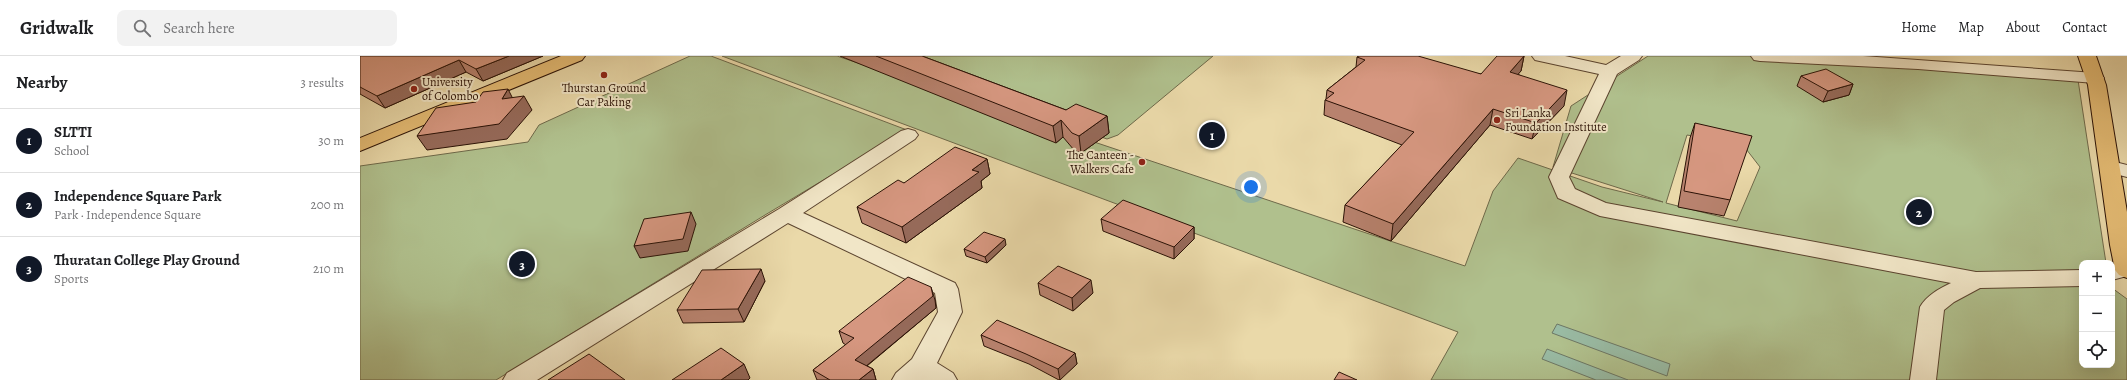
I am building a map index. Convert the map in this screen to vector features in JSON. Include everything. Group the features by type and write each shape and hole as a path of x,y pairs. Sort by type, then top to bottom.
{"main road":[{"path":"360,145 576,56"},
{"path":"2087,56 2096,78 2119,169 2122,270"}],"street":[{"path":"1541,56 1610,71"},
{"path":"1633,56 1610,71 1559,177 1566,193 1600,209 1976,280 2079,278"},
{"path":"1760,56 1918,64 2096,78"},
{"path":"516,380 787,214 908,136"},
{"path":"787,214 946,289 950,312 914,373 944,380"},
{"path":"1923,380 1932,307 1944,296 1976,280"}],"shaded area":[{"path":"690,56 711,56 907,130 496,380 360,380 360,166 528,142 539,125"},
{"path":"722,56 837,56 1465,266 1493,191 1518,158 1602,187 1663,202 1553,167 1571,106 1648,56 1842,56 2078,80 2106,260 2079,260 2079,368 2115,368 2115,290 2127,299 2127,380 1431,380 1458,332","holes":["1687,135 1743,145 1760,167 1737,221 1666,203"]},
{"path":"873,56 1213,56 1118,135 1107,139"},
{"path":"1557,324 1670,364 1667,376 1552,333"},
{"path":"1547,349 1628,380 1596,380 1542,359"}],"building":[{"path":"360,56 509,56 476,69 459,60 377,96 360,87"},
{"path":"876,56 922,56 1066,110 1076,104 1107,116 1079,136 1072,133 1061,120 1053,126"},
{"path":"1418,56 1481,74 1497,56 1524,56 1510,72 1567,90 1536,123 1493,109 1393,224 1345,205 1414,132 1325,100 1334,93 1327,90 1365,60 1357,57"},
{"path":"1826,69 1853,84 1828,91 1801,76"},
{"path":"508,89 502,99 524,96 499,124 417,136 436,108 476,102 483,92"},
{"path":"1695,123 1752,136 1730,200 1684,191"},
{"path":"955,147 987,159 972,170 979,172 902,227 857,207 898,180 904,183"},
{"path":"1123,200 1194,227 1174,247 1101,219"},
{"path":"691,212 683,239 634,246 644,219"},
{"path":"984,232 1005,239 985,257 964,249"},
{"path":"1058,266 1091,280 1072,298 1038,283"},
{"path":"761,269 738,309 677,310 702,270"},
{"path":"908,277 931,287 933,296 855,360 873,369 859,380 830,380 813,370 854,338 839,331"},
{"path":"997,320 1075,353 1058,369 981,335"},
{"path":"721,348 744,364 721,380 672,380"},
{"path":"589,354 625,380 548,380"},
{"path":"1339,372 1357,380 1334,380"}],"place":[{"name":"Thurstan Ground Car Paking","path":"604,75"},
{"name":"University of Colombo","path":"414,89"},
{"name":"Sri Lanka Foundation Institute","path":"1497,120"},
{"name":"SLTTI","path":"1212,135"},
{"name":"The Canteen - Walkers Cafe","path":"1142,162"},
{"name":"Independence Square Park","path":"1919,212"},
{"name":"Thuratan College Play Ground","path":"522,264"}]}
